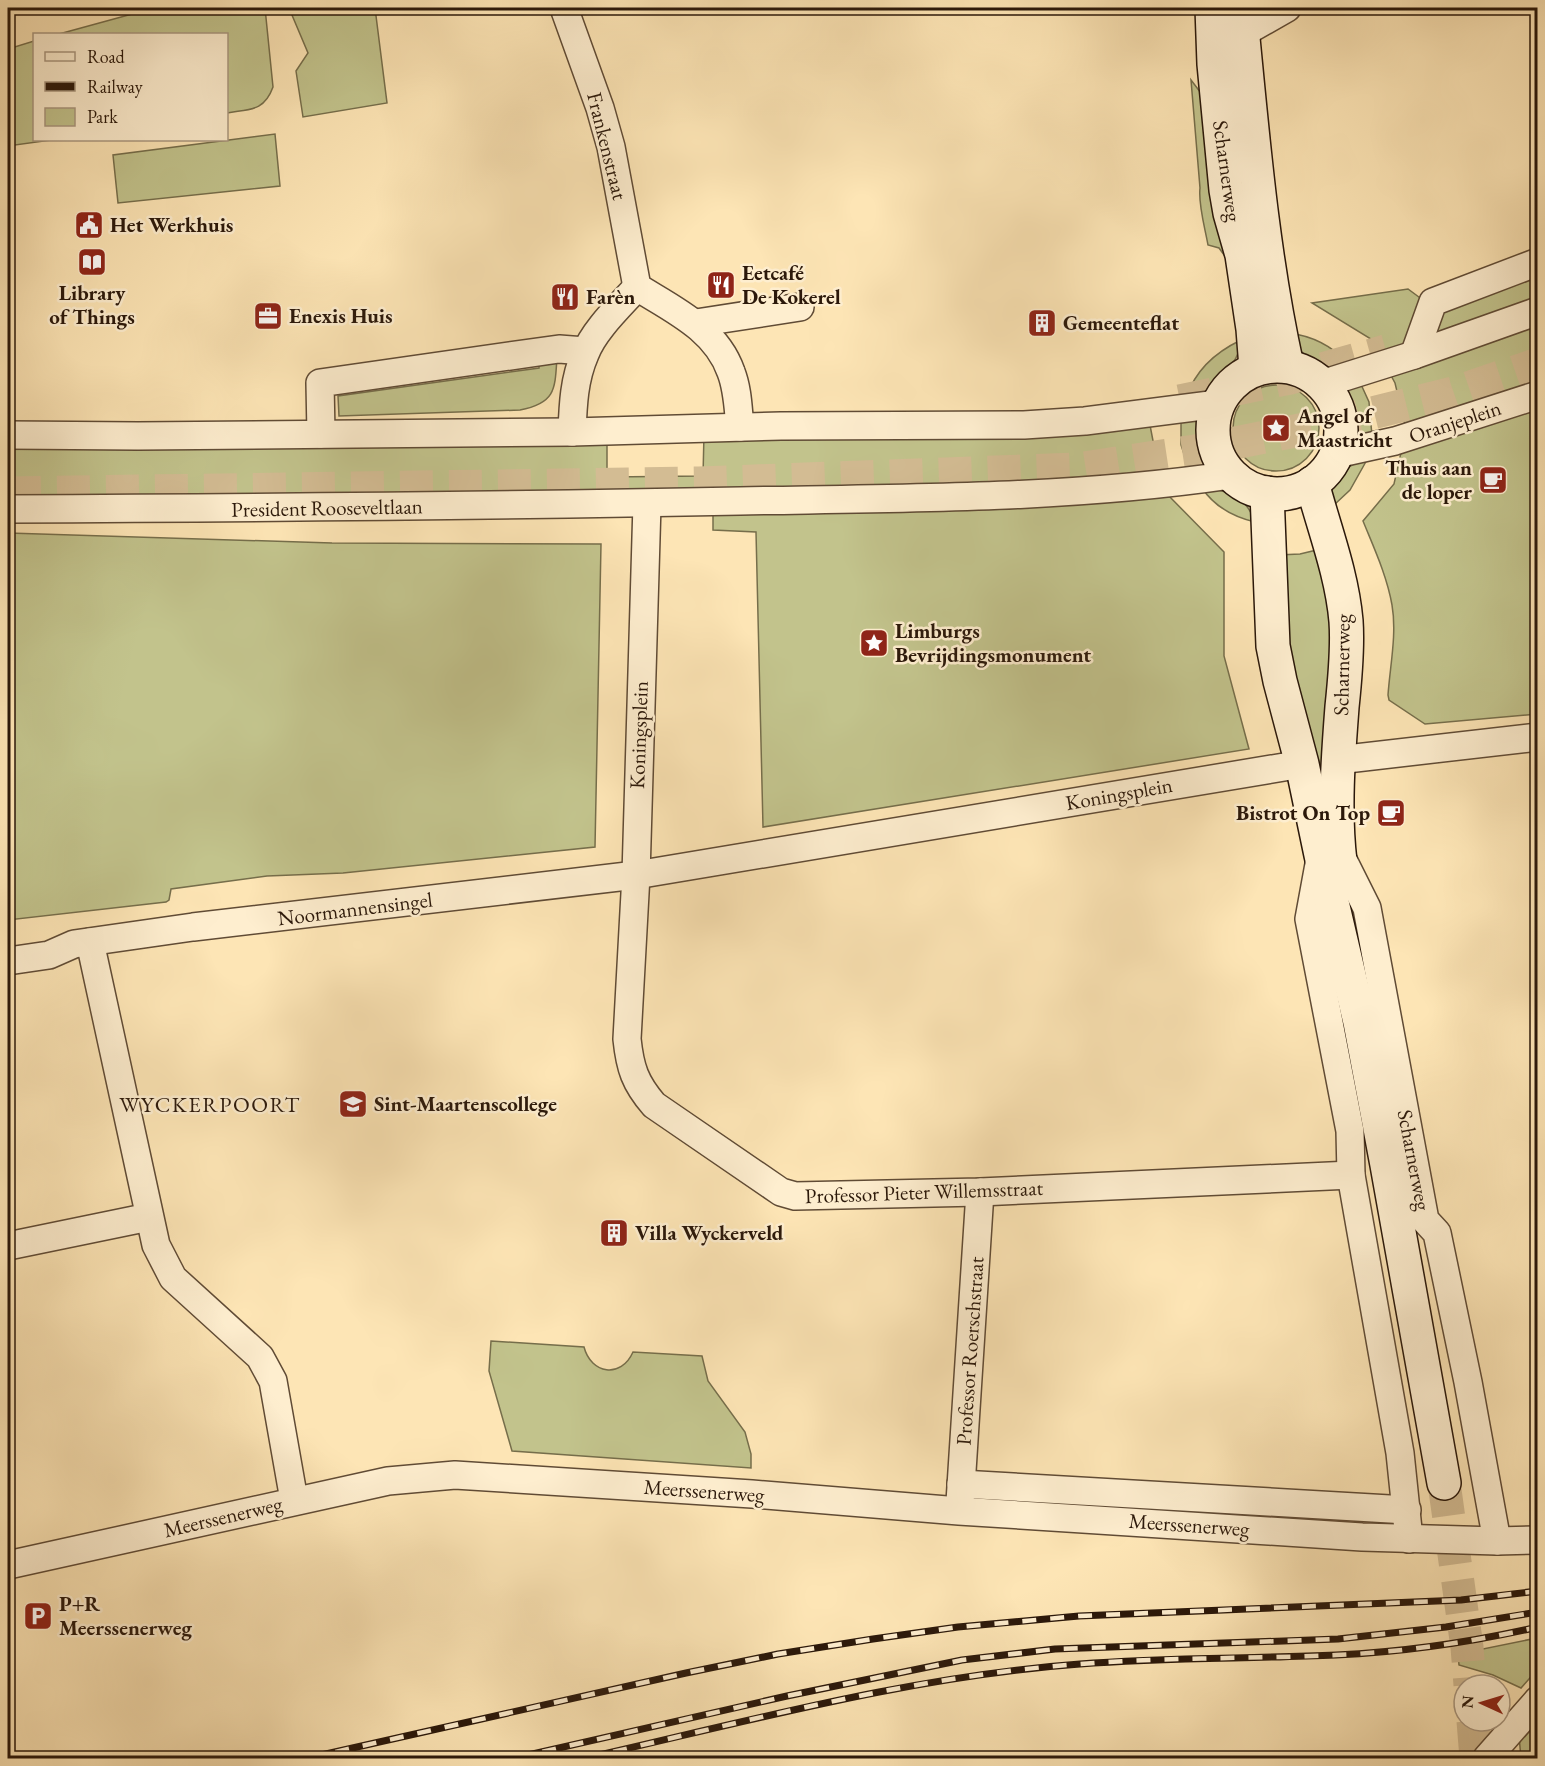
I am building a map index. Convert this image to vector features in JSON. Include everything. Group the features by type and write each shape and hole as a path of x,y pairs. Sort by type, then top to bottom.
{"street":[{"name":"Frankenstraat","path":"564,8 600,108 611,147 637,287"},
{"name":"Scharnerweg","path":"1212,8 1214,64 1226,190 1242,255 1253,328 1272,367"},
{"path":"1241,20 1287,8"},
{"name":"Scharnerweg","path":"1241,20 1258,187 1278,326 1272,367"},
{"path":"1414,355 1433,302 1538,262"},
{"path":"572,432 574,393 585,351 607,319 637,287 696,323 717,345 731,371 737,392 740,427"},
{"path":"696,323 800,307"},
{"path":"1322,384 1414,355 1538,310"},
{"path":"321,434 320,383 559,349 585,351"},
{"path":"1272,367 1306,372 1322,384 1338,411 1341,433 1336,454 1326,471 1312,483 1286,493 1267,493 1251,489 1231,475 1220,459 1213,441 1213,422 1218,404 1229,386 1246,373 1272,367"},
{"name":"Oranjeplein","path":"1336,454 1395,441 1538,395"},
{"path":"8,435 572,432 740,427 1024,425 1086,421 1218,404"},
{"path":"647,504 1056,493 1231,475"},
{"name":"Scharnerweg","path":"1312,483 1333,555 1346,619 1346,649 1336,826 1309,919 1350,1131 1351,1175 1398,1441 1409,1539"},
{"name":"Scharnerweg","path":"1267,493 1273,646 1302,764 1330,853 1444,1483"},
{"name":"President Rooseveltlaan","path":"8,509 647,504"},
{"name":"Koningsplein","path":"647,504 636,875 1302,764"},
{"path":"1338,760 1538,737"},
{"name":"Scharnerweg","path":"1330,853 1367,908 1425,1220 1437,1233 1468,1382 1497,1541"},
{"name":"Noormannensingel","path":"8,961 49,955 82,943 192,927 636,875"},
{"name":"Professor Pieter Willemsstraat","path":"636,875 627,1039 629,1062 639,1088 654,1106 781,1192 795,1196 980,1192 1351,1175"},
{"name":"Noormannensingel","path":"8,944 45,940 82,943"},
{"path":"82,943 156,1245 173,1278 260,1357 273,1381 294,1500"},
{"name":"Professor Roerschstraat","path":"960,1511 980,1192"},
{"path":"8,1246 149,1217"},
{"name":"Meerssenerweg","path":"8,1565 388,1481 455,1475 752,1494 960,1511 1409,1539 1538,1540"},
{"name":"Meerssenerweg","path":"961,1484 1407,1510"},
{"path":"1493,1756 1538,1700"}],"green space":[{"path":"154,8 265,8 273,87 265,101 255,108 228,113 228,33 63,33"},
{"path":"289,8 375,8 387,103 303,117 296,71 308,53"},
{"path":"33,41 33,141 44,141 8,146 8,49"},
{"path":"1191,80 1201,93 1227,259 1219,248 1208,245 1200,201"},
{"path":"275,134 280,186 118,203 113,155"},
{"path":"1537,263 1537,386 1406,429 1395,383 1371,339 1312,303 1408,289 1427,303"},
{"path":"1289,333 1322,343 1348,363 1328,365 1312,361 1300,350"},
{"path":"1241,340 1235,359 1222,376 1205,389 1187,396 1191,386 1208,362"},
{"path":"557,357 554,386 551,393 547,399 532,407 520,410 339,416 338,396 539,368 539,360"},
{"path":"1359,380 1369,402 1372,436 1353,441 1351,412 1340,385"},
{"path":"1276,385 1300,392 1312,404 1319,428 1312,452 1300,464 1276,471 1252,464 1240,452 1233,428 1240,404 1252,392"},
{"path":"1537,403 1537,714 1425,724 1389,700 1393,639 1392,605 1384,573 1363,521 1394,484 1402,448"},
{"path":"1200,414 1200,443 1211,469 1190,472 1181,445 1181,416"},
{"path":"1149,420 1160,477 1062,488 8,501 8,441 607,438 607,477 703,476 704,434"},
{"path":"1368,458 1350,490 1334,505 1329,492 1336,480 1349,467"},
{"path":"1202,488 1220,490 1235,496 1247,506 1255,522 1225,510"},
{"path":"1166,493 1224,552 1224,656 1249,749 763,827 756,532 713,530 713,508"},
{"path":"8,533 332,543 601,544 595,847 343,873 267,876 171,889 169,900 166,902 8,920"},
{"path":"1321,549 1331,589 1327,845 1283,650 1278,555 1300,554"},
{"path":"491,1341 584,1347 593,1363 607,1370 621,1366 628,1361 633,1352 702,1356 708,1381 745,1432 751,1454 751,1468 512,1451 489,1371"},
{"path":"1537,1638 1537,1670 1521,1688 1512,1684 1512,1673 1486,1673 1459,1665 1458,1654"},
{"path":"1537,1713 1537,1758 1521,1758 1519,1736"}],"tunnel":[{"path":"1180,401 1290,378 1386,351"},
{"path":"8,493 699,483 1077,469 1195,451 1315,427 1453,393 1538,364"},
{"path":"1444,1483 1469,1673"},
{"path":"1474,1733 1476,1758"}],"railway":[{"path":"308,1758 778,1654 958,1627 1079,1616 1461,1600 1538,1591"},
{"path":"515,1758 787,1696 962,1660 1055,1649 1338,1639 1446,1627 1538,1612"},
{"path":"586,1758 893,1689 1018,1670 1176,1659 1361,1654 1463,1642 1538,1627"}],"place":[{"name":"Het Werkhuis","path":"89,225"},
{"name":"Library of Things","path":"92,262"},
{"name":"Eetcafé De Kokerel","path":"721,285"},
{"name":"Farèn","path":"565,297"},
{"name":"Enexis Huis","path":"268,316"},
{"name":"Gemeenteflat","path":"1042,323"},
{"name":"Angel of Maastricht","path":"1276,428"},
{"name":"Thuis aan de loper","path":"1493,480"},
{"name":"Limburgs Bevrijdingsmonument","path":"874,643"},
{"name":"Bistrot On Top","path":"1391,813"},
{"name":"Sint-Maartenscollege","path":"353,1104"},
{"name":"Villa Wyckerveld","path":"614,1233"},
{"name":"P+R Meerssenerweg","path":"38,1616"}],"district":[{"name":"WYCKERPOORT","path":"210,1104"}]}
